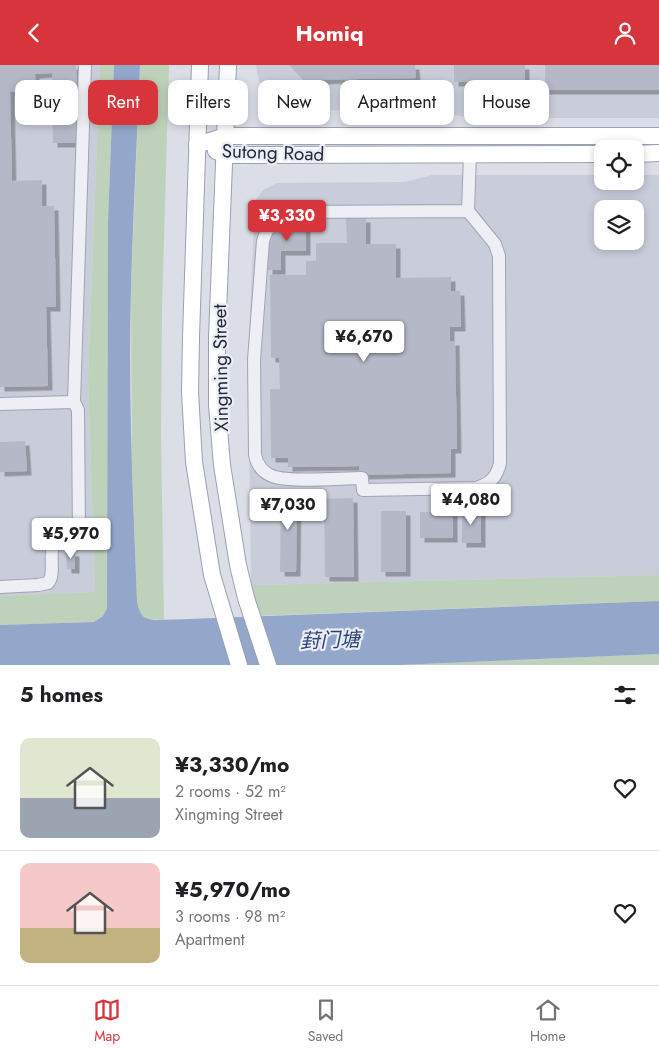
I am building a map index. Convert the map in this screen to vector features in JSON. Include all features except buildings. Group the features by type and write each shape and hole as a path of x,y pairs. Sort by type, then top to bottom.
{"main road":[{"name":"Xingming Street","path":"200,65 190,392 194,462 212,575 239,665"},
{"name":"Xingming Street","path":"228,65 217,337 217,405 222,465 238,565 246,598 268,665"},
{"name":"Sutong Road","path":"197,145 225,136 659,136"},
{"name":"Sutong Road","path":"197,145 224,155 594,154"},
{"path":"644,153 659,153"}],"lane":[{"path":"0,587 48,583 52,575 52,548 54,544 62,539 79,538 78,410 74,403 84,65"},
{"path":"468,211 299,212 285,214 268,229 263,241 254,360 255,455 258,466 268,474 293,479 362,478 363,490 476,488 486,485 496,477 500,463 499,256 495,243 468,211 470,154"},
{"path":"0,404 74,403"}],"shaded area":[{"path":"0,65 100,65 99,80 88,80 88,125 98,125 88,377 95,592 0,596"},
{"path":"256,65 659,65 659,118 549,118 549,80 464,80 464,116 454,115 454,80 340,80 340,110 330,110 330,80 259,80"},
{"path":"432,175 594,175 594,190 644,190 644,175 659,175 659,575 251,585 248,358 255,201 263,190 277,183 405,182"}],"green space":[{"path":"100,65 114,65 113,80 99,80"},
{"path":"140,65 169,65 162,309 161,435 164,620 147,619 140,613 137,601 132,463 131,290 138,125 158,125 158,80 139,80"},
{"path":"98,125 112,125 108,222 107,608 103,616 94,622 0,625 0,596 95,592 88,377"},
{"path":"659,575 659,601 251,616 251,585"},
{"path":"659,654 659,665 398,665"}],"water":[{"path":"114,65 140,65 139,80 113,80"},
{"name":"葑门塘","path":"112,125 138,125 130,328 131,445 137,601 144,617 161,620 659,601 659,654 398,665 0,665 0,625 94,622 103,616 107,608 108,222"}]}
